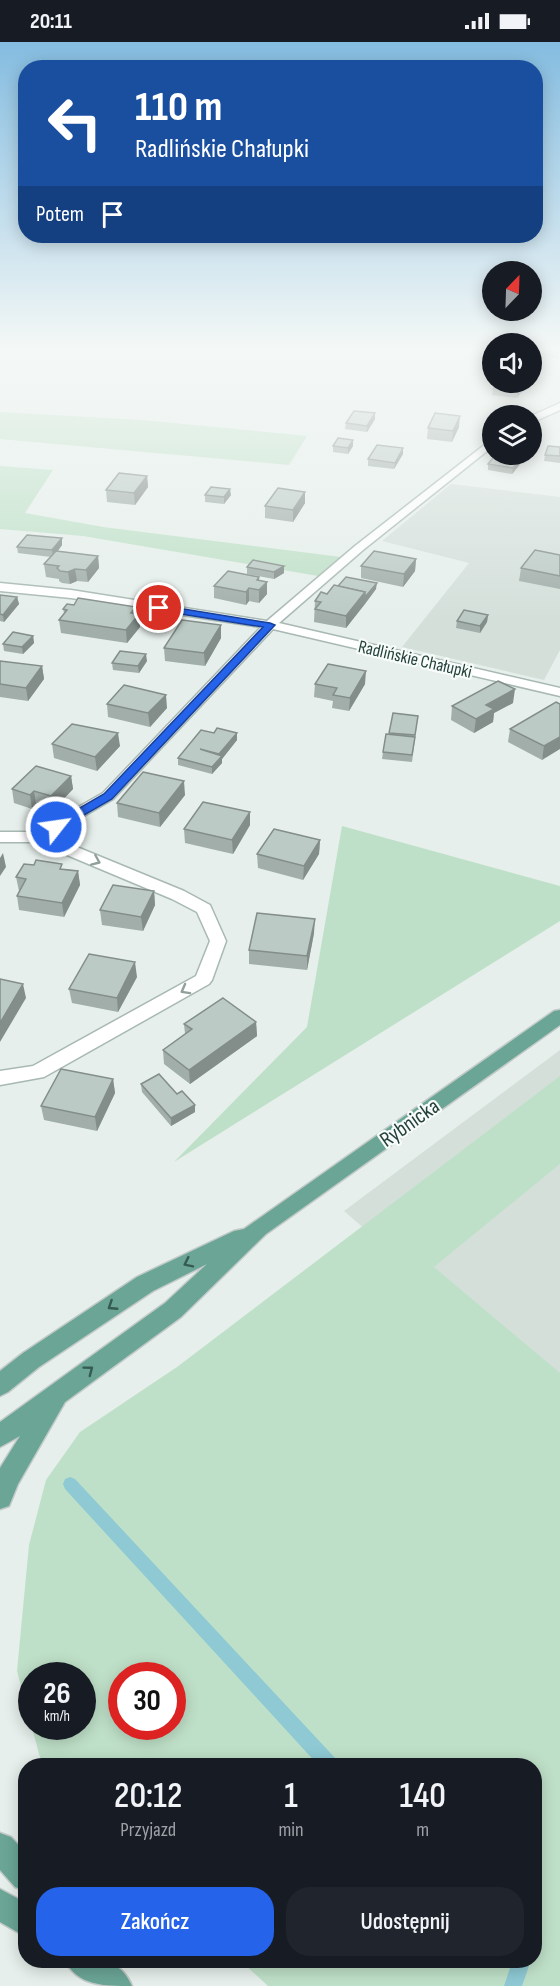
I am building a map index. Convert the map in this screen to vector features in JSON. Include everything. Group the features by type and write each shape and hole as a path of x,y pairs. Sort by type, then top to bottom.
{"main road":[{"name":"Rybnicka","path":"0,1436 173,1310 259,1228 560,1016"},
{"name":"Rybnicka","path":"0,1385 31,1360 146,1284 259,1228"},
{"path":"0,1373 31,1360"},
{"path":"0,1497 8,1477 59,1392"},
{"path":"0,1848 18,1867"},
{"path":"0,1904 18,1916"},
{"path":"91,1968 116,1986"},
{"path":"110,1968 127,1986"}],"street":[{"path":"38,837 108,796 270,625 368,541 482,450"},
{"name":"Radlińskie Chałupki","path":"0,587 71,594 270,625 560,692"},
{"path":"0,837 38,837 204,909 218,941 203,980 37,1072 0,1078"}],"shaded area":[{"path":"451,484 560,497 560,650 544,680 402,647 469,563 382,541"},
{"path":"560,1050 560,1399 344,1211"}],"green space":[{"path":"8,440 305,440 289,465"},
{"path":"0,466 53,470 25,513 103,527 341,557 318,576 83,536 0,529"},
{"path":"342,826 560,886 560,921 174,1162 307,1027"},
{"path":"560,1076 560,1164 434,1267 560,1373 560,1986 268,1986 249,1968 542,1968 542,1758 40,1758 35,1740 96,1740 96,1662 18,1662 18,1675 17,1671 29,1545 46,1480 80,1432 177,1367"}],"building":[{"path":"337,440 353,440 348,448 333,446"},
{"path":"377,445 403,448 395,463 368,459"},
{"path":"548,446 560,447 560,456 545,455"},
{"path":"494,465 515,465 513,468"},
{"path":"119,473 147,476 134,493 106,490"},
{"path":"211,487 230,489 224,497 205,495"},
{"path":"278,488 305,492 293,510 265,506"},
{"path":"27,535 62,538 52,550 17,547"},
{"path":"535,550 560,555 560,576 521,568"},
{"path":"56,551 98,556 86,570 75,569 68,572 60,571 57,568 59,566 44,564"},
{"path":"374,551 416,559 404,574 361,566"},
{"path":"253,560 284,566 274,572 247,567"},
{"path":"228,571 259,577 257,580 267,582 259,590 249,588 246,592 214,586"},
{"path":"346,577 377,583 365,597 365,592 338,586"},
{"path":"334,585 365,592 346,616 315,609 321,602 315,601 321,592 327,594"},
{"path":"0,595 17,597 3,615 0,614"},
{"path":"78,598 136,607 131,613 139,614 126,630 59,620 67,610 63,609 67,604 74,605"},
{"path":"464,610 488,615 480,626 457,621"},
{"path":"182,620 221,625 204,653 164,648"},
{"path":"13,632 33,636 22,647 3,644"},
{"path":"120,651 146,654 138,666 112,663"},
{"path":"0,661 42,666 26,688 0,684"},
{"path":"328,664 366,671 350,698 333,695 337,688 315,684"},
{"path":"498,681 515,689 486,705 494,709 476,719 452,706"},
{"path":"124,685 166,695 148,713 107,704"},
{"path":"556,702 560,704 560,737 544,746 510,729"},
{"path":"393,713 418,716 415,735 389,733"},
{"path":"72,724 118,733 95,757 52,744"},
{"path":"217,728 237,733 219,754 200,749 222,756 212,767 178,758 201,730 214,733"},
{"path":"386,734 415,737 412,755 383,752"},
{"path":"36,766 71,776 51,796 34,791 30,795 12,789"},
{"path":"143,772 184,781 159,813 117,803"},
{"path":"203,802 250,812 232,840 184,829"},
{"path":"274,829 320,840 304,866 257,854"},
{"path":"36,860 62,864 60,869 78,871 62,903 17,896 26,879 16,877 24,864 34,865"},
{"path":"113,885 154,891 141,917 100,910"},
{"path":"257,913 315,919 307,956 249,950"},
{"path":"89,954 135,962 117,998 69,989"},
{"path":"0,979 23,984 0,1023"},
{"path":"223,998 256,1022 189,1070 163,1050 192,1029 184,1024"},
{"path":"61,1069 113,1079 95,1117 41,1106"},
{"path":"159,1074 177,1094 182,1091 195,1105 171,1118 141,1084"}],"waterway":[{"path":"70,1484 324,1758"},
{"path":"513,1986 519,1968"}],"route":[{"path":"56,827 108,796 270,625 159,608"}]}
